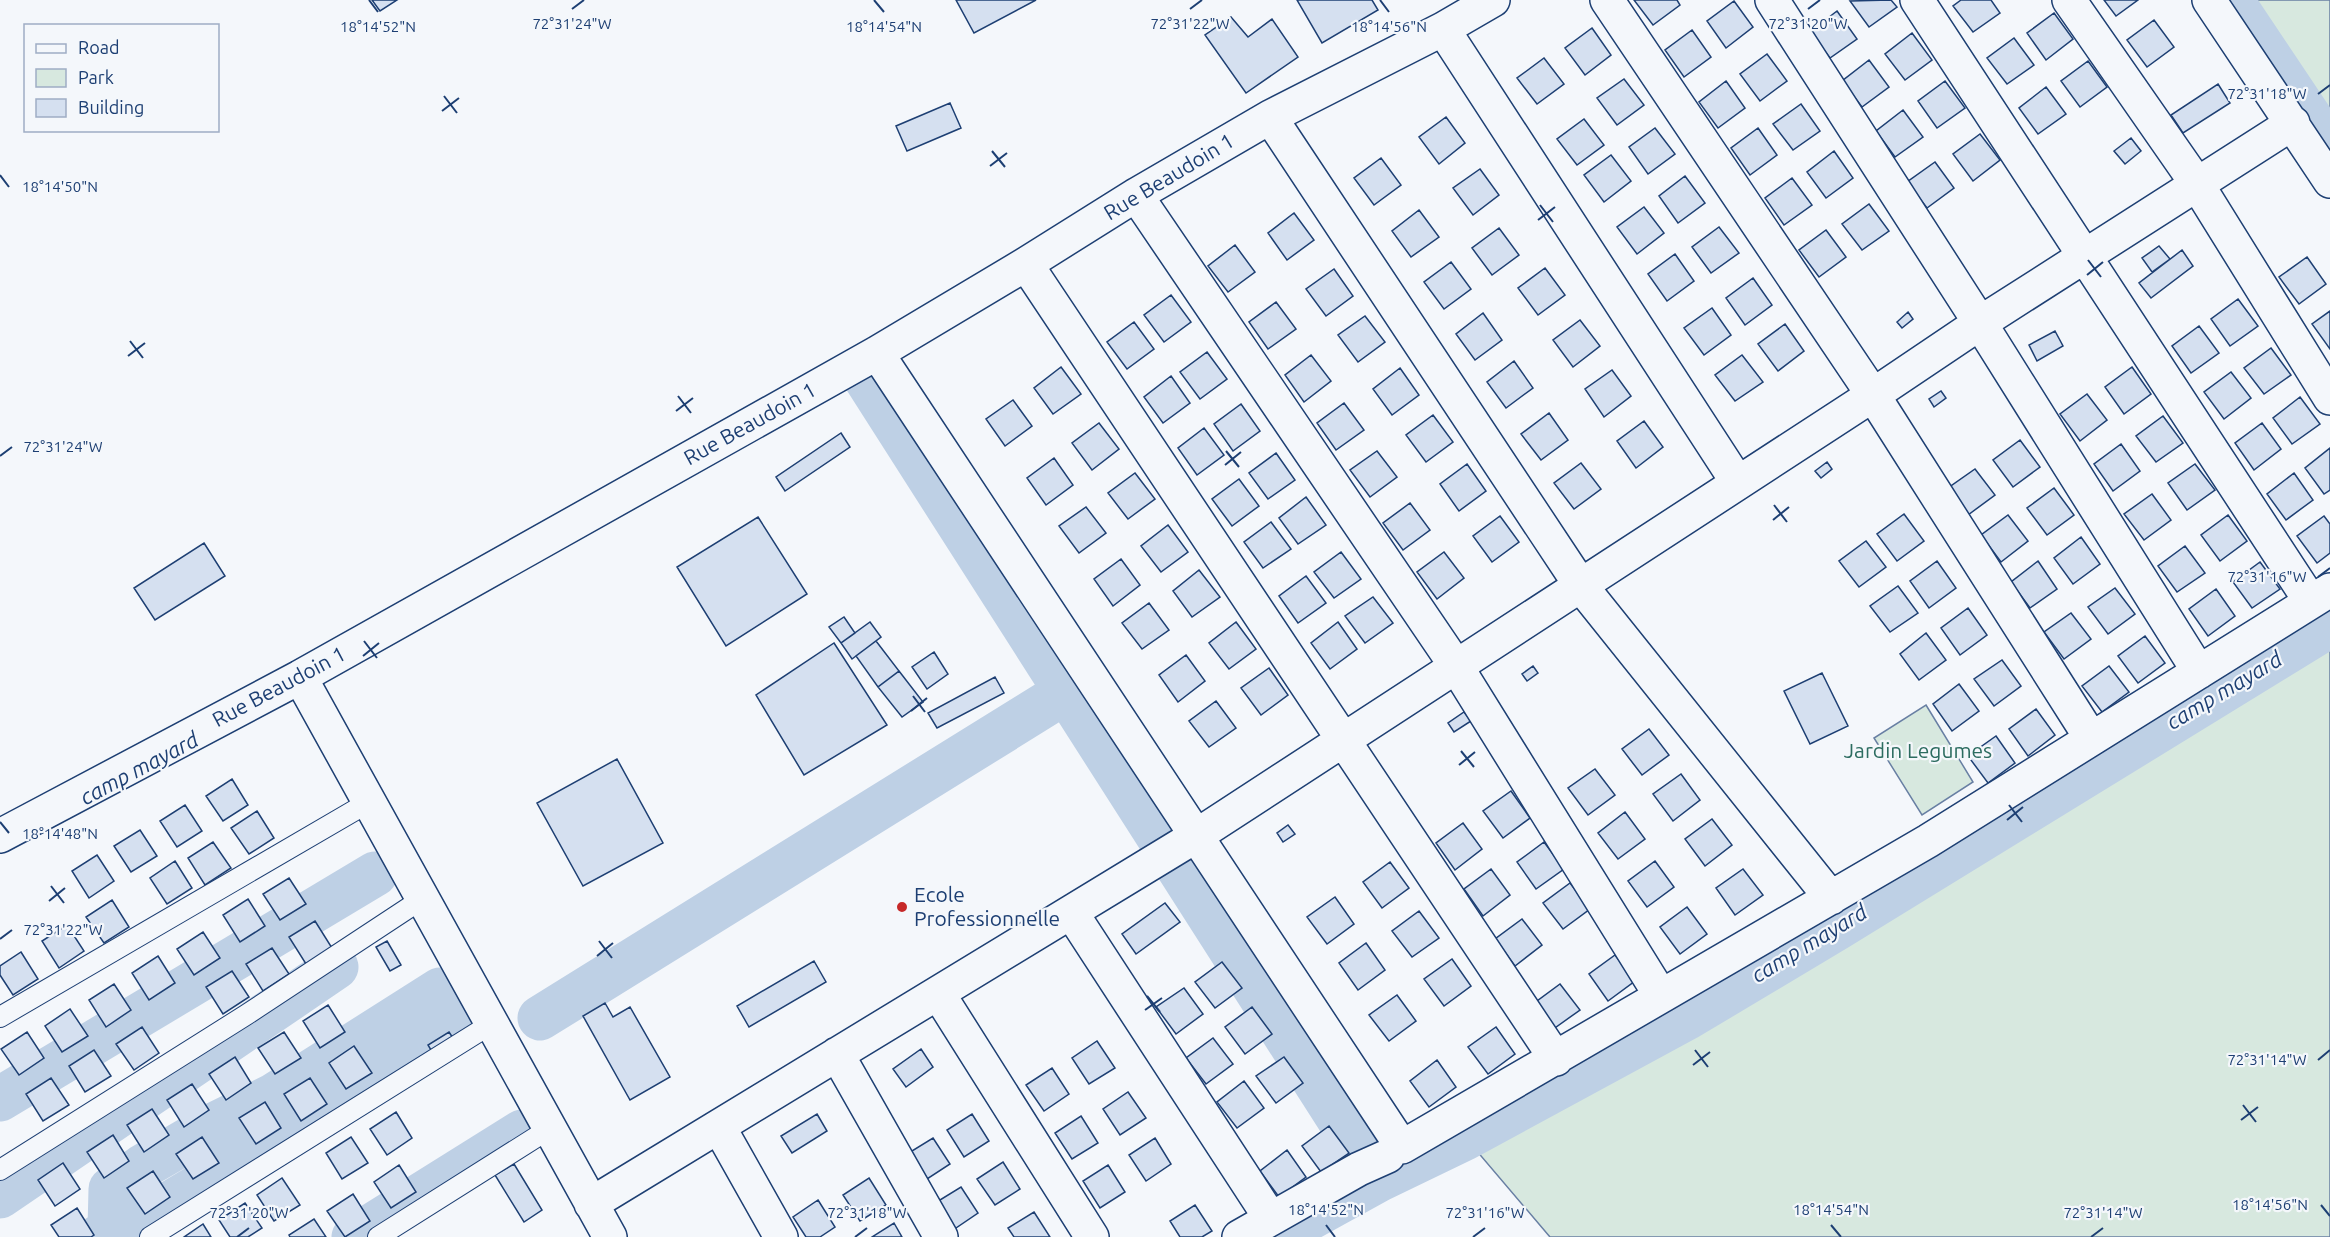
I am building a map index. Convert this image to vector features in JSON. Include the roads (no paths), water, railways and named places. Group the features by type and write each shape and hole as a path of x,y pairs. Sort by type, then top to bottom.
{"street":[{"name":"Rue Beaudoin 1","path":"0,836 300,677 877,353 1136,195 1270,117 1443,29 1493,0"},
{"path":"1607,0 1873,395 2091,738"},
{"path":"1772,0 1980,323 2199,672"},
{"path":"1239,1237 1556,1059 1928,841 2320,596 2085,257 1917,0"},
{"path":"2069,0 2197,184 2330,398"},
{"path":"2209,0 2330,181"},
{"path":"1443,29 1738,483"},
{"path":"1270,117 1581,586 1831,898"},
{"path":"591,1204 1071,912 1345,740 1980,323 2293,123"},
{"path":"1136,195 1456,666 1661,996"},
{"path":"1026,264 1556,1059"},
{"path":"877,353 1179,845 1383,1158"},
{"path":"300,677 610,1237"},
{"path":"1071,912 1271,1219"},
{"path":"938,993 1092,1237"},
{"path":"837,1054 941,1237"},
{"path":"719,1127 781,1237"}],"lane":[{"path":"0,1017 369,802"},
{"path":"0,1170 236,1022 422,899"},
{"path":"150,1237 491,1024"},
{"path":"378,1237 549,1129"}],"waterway":[{"name":"camp mayard","path":"2231,0 2330,148"},
{"path":"863,374 1378,1180"},
{"name":"camp mayard","path":"1275,1237 1378,1180 1465,1138 1688,1017 2330,625"},
{"path":"540,1018 1067,691"},
{"path":"0,1099 375,874"},
{"path":"0,1196 336,967"},
{"path":"99,1237 110,1229 111,1189 142,1167 214,1125 273,1096 440,990"},
{"path":"114,1237 333,1106 381,1073 455,1014"},
{"path":"354,1237 522,1132"}],"place":[{"name":"Ecole Professionnelle","path":"902,907"}],"park label":[{"name":"Jardin Legumes","path":"1918,751"}]}
